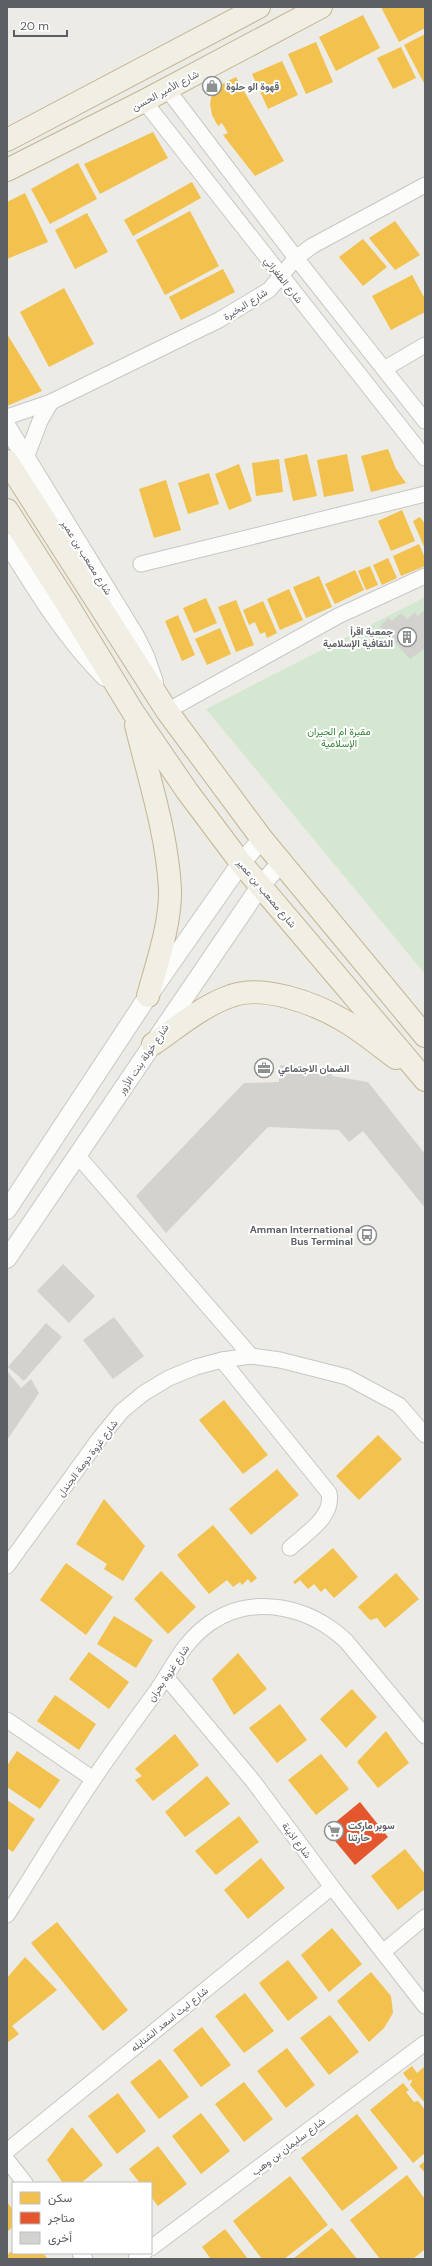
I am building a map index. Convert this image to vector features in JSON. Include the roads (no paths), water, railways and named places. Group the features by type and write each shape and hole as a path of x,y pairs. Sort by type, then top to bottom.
{"highway":[{"path":"7,140 258,7"},
{"name":"شارع الأمير الحسن","path":"7,170 144,101 321,7"},
{"name":"شارع مصعب بن عمير","path":"16,460 167,711 262,839 425,1036"},
{"name":"شارع مصعب بن عمير","path":"7,510 129,704 187,791 241,863 424,1079"},
{"path":"129,704 164,838 170,890 164,936 148,996"},
{"path":"153,1044 206,1007 232,995 258,992 286,996 341,1019 424,1079"}],"street":[{"path":"167,89 296,258 425,420"},
{"name":"شارع الطغرائي","path":"144,101 281,277 425,458"},
{"name":"شارع البخيرة","path":"7,417 51,402 219,320 269,290 296,258 328,237 425,185"},
{"path":"384,369 425,346"},
{"path":"16,460 51,402"},
{"name":"شارع مصعب بن عمير","path":"7,427 16,460"},
{"path":"141,564 425,494"},
{"name":"شارع مصعب بن عمير","path":"7,542 67,635 129,704"},
{"path":"167,711 338,616 425,576"},
{"path":"7,1210 148,996 241,863 262,839"},
{"name":"شارع خولة بنت الأزور","path":"7,1259 261,885 282,862"},
{"path":"78,1156 251,1356"},
{"name":"شارع غزوة دومة الجندل","path":"7,1566 99,1439 122,1411 144,1393 169,1378 196,1367 222,1360 251,1356 280,1360 347,1377 399,1405 425,1435"},
{"path":"222,1360 329,1493 328,1511 290,1548"},
{"name":"شارع غزوة بحران","path":"7,1915 93,1779 166,1677 180,1652 195,1635 212,1622 237,1611 259,1607 282,1608 314,1617 336,1631 425,1736"},
{"name":"شارع اذينة","path":"166,1677 253,1781 332,1887 425,2006"},
{"path":"7,1720 93,1779"},
{"name":"شارع ليث اسعد الشنابله","path":"7,2151 332,1887"},
{"path":"383,1952 425,1917"},
{"name":"شارع سليمان بن وهب","path":"152,2247 425,2043"},
{"path":"7,2160 24,2182"}],"place":[{"name":"قهوة الو حلوة","path":"212,86"},
{"name":"جمعية اقرأ الثقافية الإسلامية","path":"407,637"},
{"name":"الضمان الاجتماعي","path":"264,1068"},
{"name":"Amman International Bus Terminal","path":"367,1235"},
{"name":"سوبر ماركت حارتنا","path":"334,1831"}],"park label":[{"name":"مقبرة ام الحيران الإسلامية","path":"339,736"}]}
